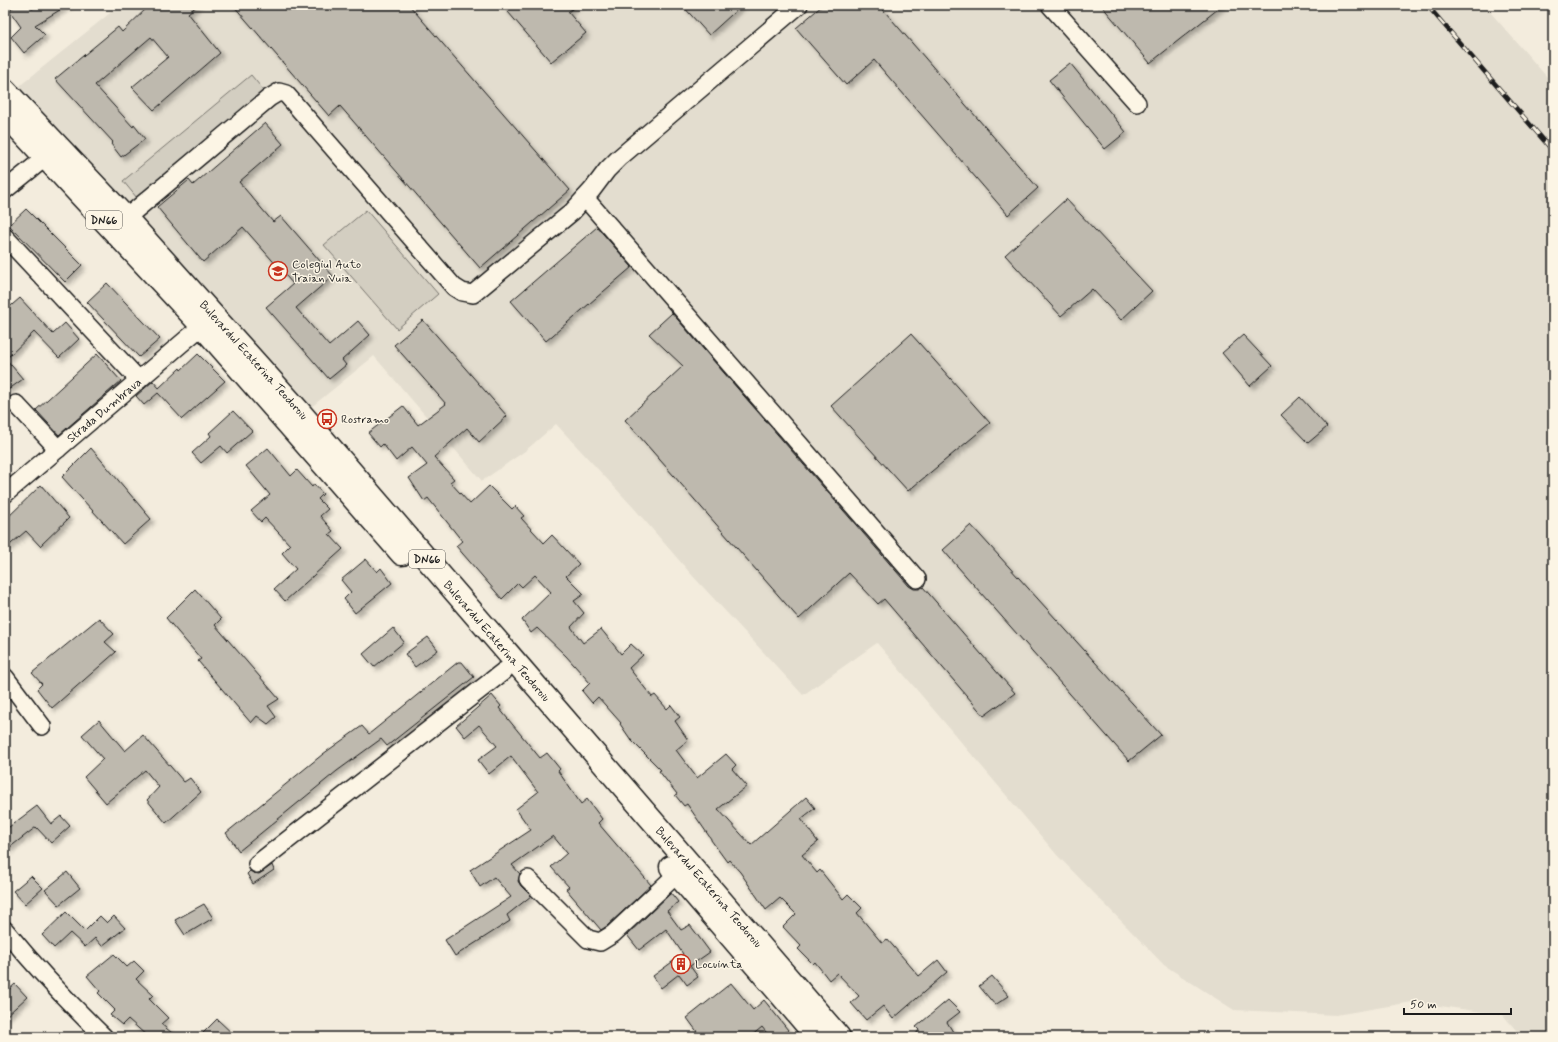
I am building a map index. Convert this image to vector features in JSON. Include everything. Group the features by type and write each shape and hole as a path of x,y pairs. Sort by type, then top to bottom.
{"main road":[{"name":"Bulevardul Ecaterina Teodoroiu","path":"5,90 119,223 208,321 504,671 817,1037"},
{"name":"Bulevardul Ecaterina Teodoroiu","path":"5,114 46,157 119,223"},
{"name":"Bulevardul Ecaterina Teodoroiu","path":"208,321 299,411 657,828 839,1037"}],"street":[{"path":"119,223 269,98 279,92 286,94 454,286 462,292 473,294 572,212 619,158 799,5"},
{"path":"1050,5 1137,103"},
{"path":"5,190 46,157"},
{"path":"585,198 917,579"},
{"path":"5,237 139,380"},
{"name":"Strada Dumbrava","path":"5,494 208,321"},
{"path":"16,404 58,449"},
{"path":"257,864 504,671"},
{"path":"5,677 42,726"},
{"path":"528,879 588,939 600,942 614,934 677,874"},
{"path":"5,930 35,966 75,1009 104,1037"}],"shaded area":[{"path":"120,5 1484,5 1553,84 1553,1037 1522,1037 1503,1015 1412,1002 1336,1015 1234,1010 1164,965 1057,855 877,643 803,695 691,574 633,507 556,424 525,451 482,481 374,356 310,408 17,88"},
{"path":"251,75 265,92 137,198 123,181"},
{"path":"366,210 438,294 397,329 324,245"}],"building":[{"path":"16,5 29,5 32,9 39,5 68,5 35,25 45,35 24,53 11,37 21,27 9,10"},
{"path":"150,5 198,5 188,13 220,53 154,110 132,87 168,57 151,37 95,85 133,127 134,125 145,139 121,157 111,144 113,142 55,79 118,27 122,32"},
{"path":"233,5 409,5 570,190 480,268 340,106 329,116"},
{"path":"502,5 577,5 568,12 586,33 551,62"},
{"path":"682,5 742,5 709,35"},
{"path":"823,5 879,5 1038,188 1008,215 874,60 846,85 796,28"},
{"path":"1101,5 1223,5 1150,63"},
{"path":"1070,63 1126,132 1105,149 1049,80"},
{"path":"265,123 283,144 239,182 273,222 281,216 333,276 296,308 329,346 358,321 370,335 342,360 346,365 329,379 266,307 293,284 243,227 203,262 157,207 189,180 193,185"},
{"path":"1066,199 1152,291 1121,320 1092,289 1061,316 1005,255"},
{"path":"26,209 82,265 65,282 9,225"},
{"path":"597,227 632,267 546,341 511,301"},
{"path":"107,283 160,339 139,357 87,302"},
{"path":"20,298 53,334 65,323 79,339 59,358 34,332 6,359 23,379 5,392 5,311"},
{"path":"672,313 909,586 914,589 923,587 1015,693 984,716 884,599 878,604 849,573 799,619 625,420 683,366 649,334"},
{"path":"423,320 507,416 479,442 467,428 434,457 454,479 450,482 470,504 489,486 512,509 515,506 524,516 521,518 544,543 552,535 579,564 566,576 584,594 574,601 584,613 571,627 583,643 601,629 621,654 631,644 643,655 629,668 652,697 655,695 667,709 671,705 680,717 675,721 688,740 676,750 697,778 726,754 736,765 732,769 747,786 718,809 751,845 806,797 815,808 801,819 818,842 802,855 817,873 820,870 843,899 848,894 862,908 857,913 882,943 887,939 919,976 938,960 947,972 893,1019 883,1006 866,1020 851,1003 859,996 837,973 829,980 815,962 813,964 798,949 801,946 783,927 796,914 780,898 766,910 740,872 729,860 727,862 687,804 684,806 675,795 677,794 659,771 661,770 631,740 620,724 621,723 598,697 592,703 582,691 590,683 566,656 537,628 531,633 522,620 551,592 535,575 522,587 518,583 502,599 456,546 462,541 428,498 424,501 409,478 427,465 412,447 396,461 383,444 380,447 368,433 403,406 418,425 446,404 394,345"},
{"path":"911,334 990,423 908,491 831,406"},
{"path":"1243,335 1272,366 1250,386 1222,353"},
{"path":"97,354 121,381 59,435 36,410"},
{"path":"198,354 225,381 182,419 158,393 144,405 136,396 153,381 159,388 180,368 181,370"},
{"path":"1300,397 1327,427 1308,443 1281,415"},
{"path":"233,411 252,431 227,453 221,446 201,463 192,453 211,436 209,433"},
{"path":"91,448 151,519 123,544 62,477"},
{"path":"268,448 291,476 297,470 312,487 314,484 323,494 318,499 328,509 320,516 333,531 329,534 343,549 285,601 274,589 296,569 282,553 290,545 265,518 261,522 251,511 270,495 246,466"},
{"path":"41,485 69,518 40,546 26,531 5,549 5,520"},
{"path":"971,525 1161,735 1129,761 943,550"},
{"path":"366,559 377,572 381,568 392,583 355,613 344,599 351,592 341,580"},
{"path":"195,589 221,619 215,625 279,699 268,706 276,717 268,724 257,716 251,723 198,661 201,659 166,618"},
{"path":"99,618 114,634 105,642 116,652 52,708 37,689 42,684 32,673"},
{"path":"393,628 404,642 374,667 363,654"},
{"path":"428,637 438,650 415,667 405,654"},
{"path":"458,662 462,662 474,677 387,746 381,739 337,771 239,851 226,833 323,754 362,726 369,734"},
{"path":"492,695 501,706 499,708 540,758 547,753 560,769 558,771 581,804 587,799 602,819 598,823 651,885 601,930 566,889 569,887 551,867 567,853 553,836 512,865 520,874 518,881 521,886 531,896 507,915 510,921 455,956 445,940 511,897 494,877 480,887 470,870 531,830 516,809 538,792 511,756 489,774 478,760 497,746 479,725 465,737 456,726"},
{"path":"99,720 125,751 143,735 184,782 190,778 201,792 166,823 147,800 159,787 145,770 106,803 84,777 103,759 82,735"},
{"path":"37,806 51,824 61,816 70,826 51,843 36,827 5,851 5,830"},
{"path":"272,865 274,870 253,884 247,874 250,871 259,874"},
{"path":"67,872 80,888 59,905 45,890"},
{"path":"31,876 43,888 25,904 13,891"},
{"path":"671,893 678,902 667,911 681,930 690,925 710,952 690,966 698,977 687,985 679,974 661,988 653,976 683,954 666,929 639,950 627,935"},
{"path":"204,904 213,918 185,935 175,920"},
{"path":"66,912 85,931 100,916 107,923 114,916 125,928 102,946 95,938 85,947 70,933 54,948 42,935"},
{"path":"114,954 127,967 134,961 144,971 136,979 153,995 149,999 168,1018 161,1024 177,1037 148,1037 128,1019 122,1025 110,1015 115,1010 98,993 100,991 87,976"},
{"path":"992,976 1009,996 995,1005 979,986"},
{"path":"731,983 753,1010 764,1000 788,1030 781,1037 770,1037 762,1027 750,1037 701,1037 687,1018"},
{"path":"15,984 27,997 5,1017 5,993"},
{"path":"948,1000 960,1012 947,1022 953,1032 947,1037 914,1037 919,1030 916,1027"},
{"path":"217,1019 236,1037 199,1037"}],"railway":[{"path":"1427,5 1553,151"}],"place":[{"name":"Colegiul Auto Traian Vuia","path":"278,271"},
{"name":"Rostramo","path":"327,419"},
{"name":"Locuinta","path":"681,964"}]}
